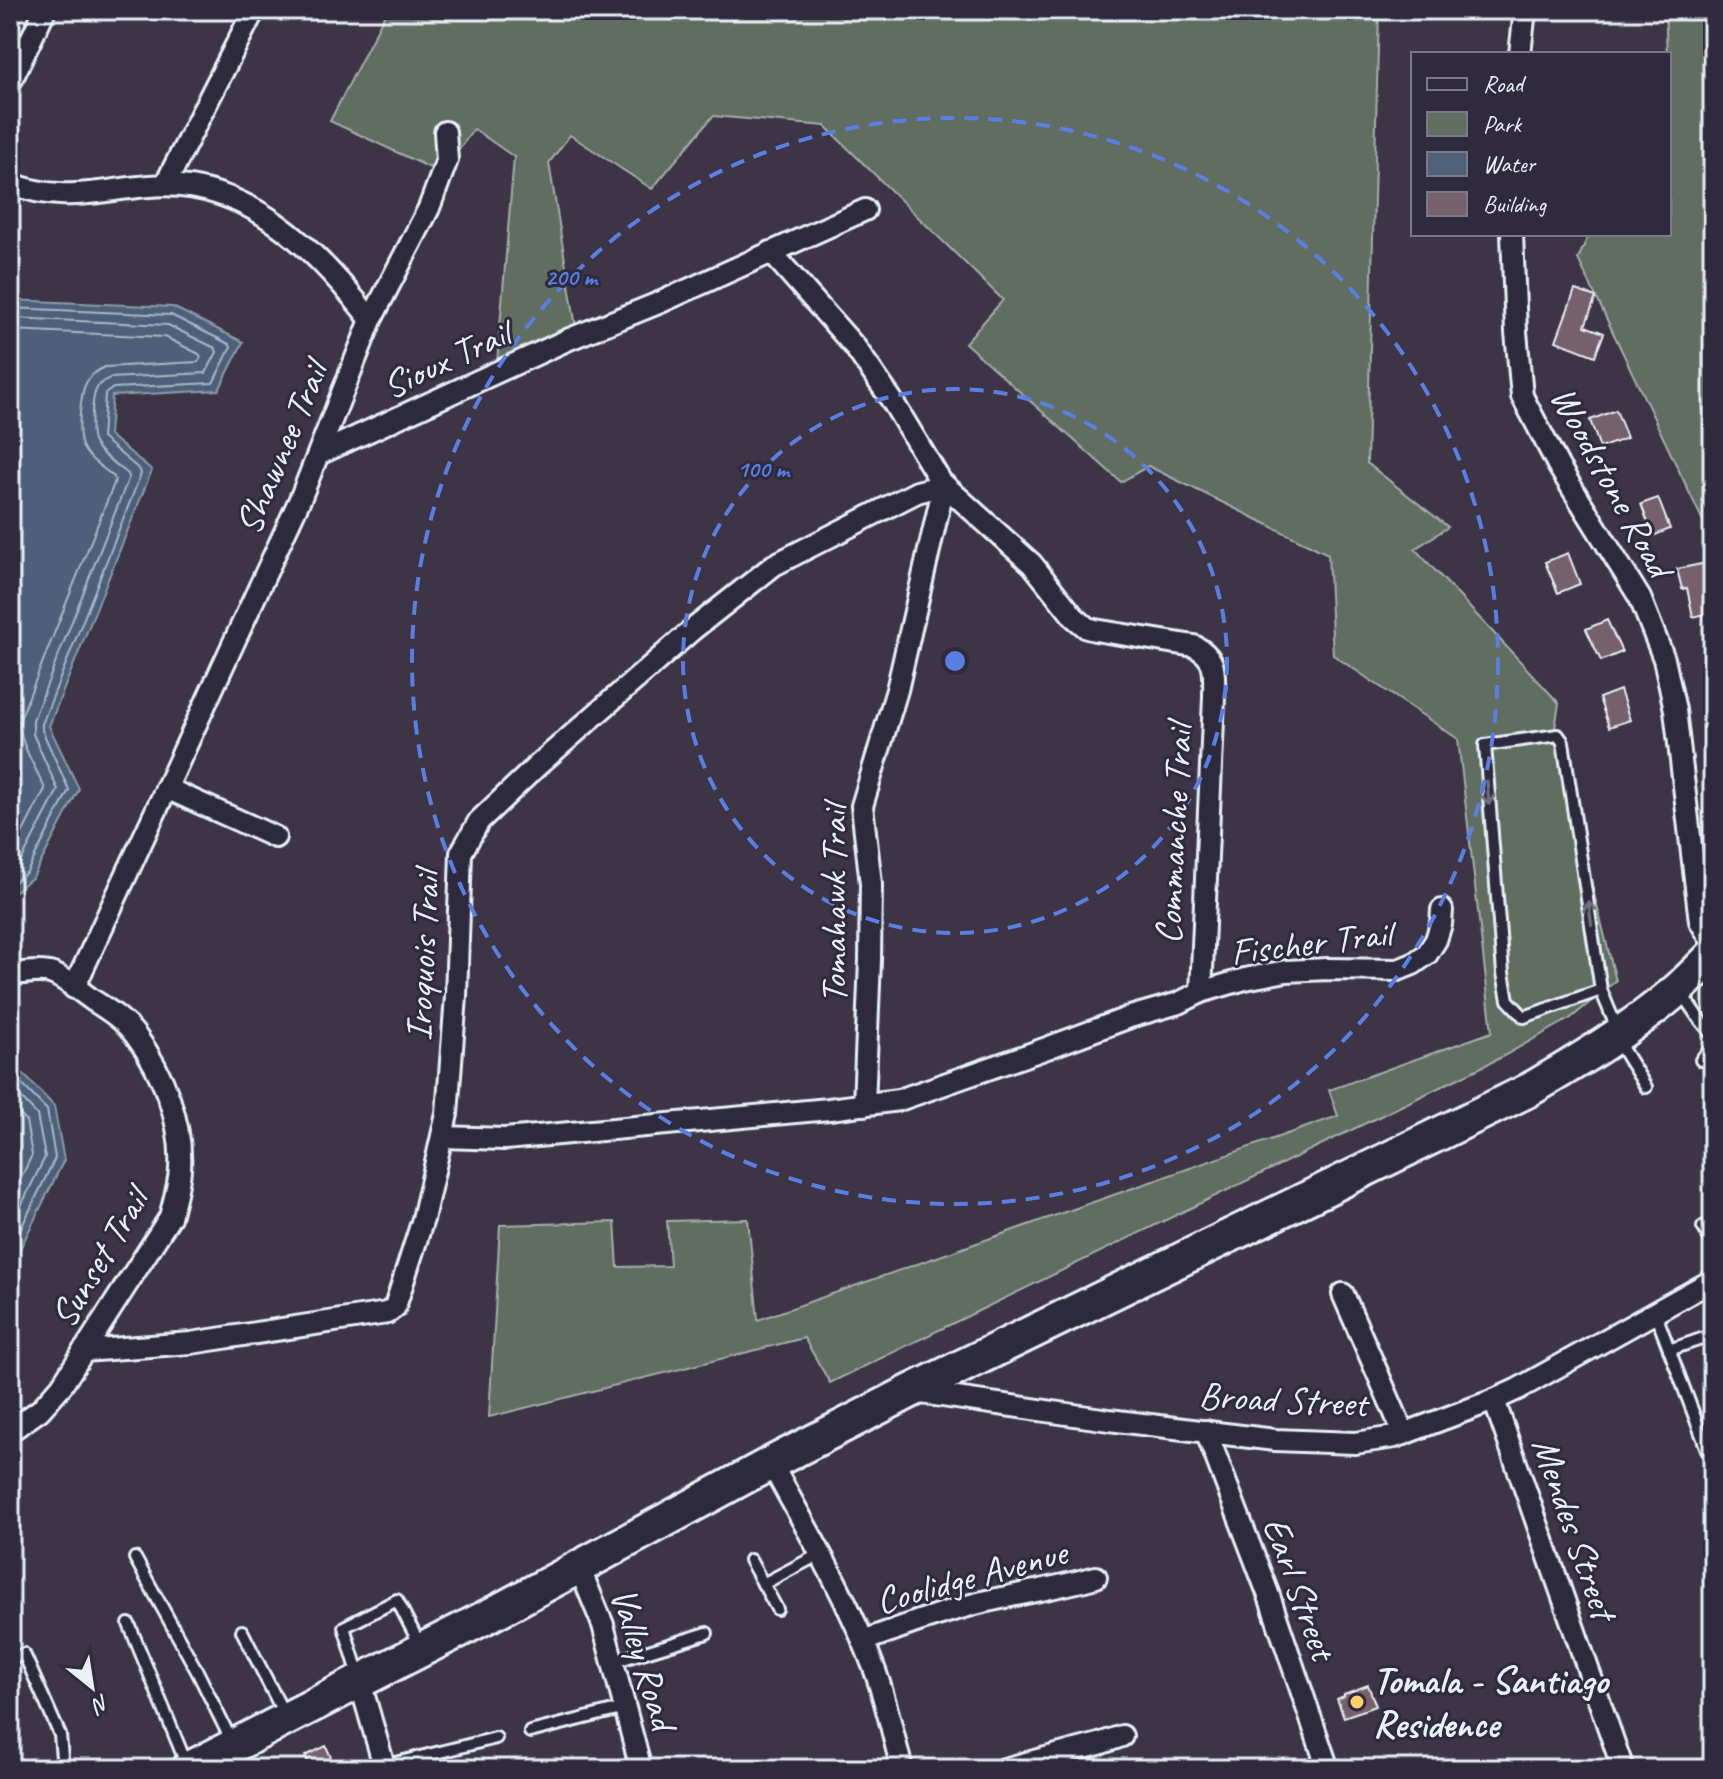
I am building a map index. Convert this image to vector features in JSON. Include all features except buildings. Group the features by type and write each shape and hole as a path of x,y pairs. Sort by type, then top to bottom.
{"main road":[{"path":"188,1769 422,1650 911,1391 1489,1111 1577,1062 1617,1035 1678,989 1713,955"}],"street":[{"path":"10,83 45,10"},
{"path":"165,185 254,10"},
{"path":"1520,52 1525,10"},
{"name":"Shawnee Trail","path":"166,788 301,497 371,320 429,208 447,160 445,132"},
{"path":"10,183 44,194 88,195 184,185 233,198 263,213 309,250 371,320"},
{"name":"Sioux Trail","path":"319,454 567,340 661,302 865,210"},
{"name":"Woodstone Road","path":"1512,236 1522,396 1559,467 1640,598 1664,659 1675,710 1700,921 1713,943"},
{"path":"771,252 855,347 944,485"},
{"name":"Commanche Trail","path":"864,1105 899,1100 1130,1017 1179,1003 1201,992 1214,697 1212,662 1208,655 1194,646 1095,630 1080,623 1032,564 944,485"},
{"name":"Tomahawk Trail","path":"864,1105 871,884 862,806 897,690 944,485"},
{"name":"Iroquois Trail","path":"83,1351 191,1343 387,1313 395,1307 423,1219 447,1114 456,996 461,853 479,821 692,630 774,565 917,492 944,485"},
{"path":"74,988 166,788 275,837"},
{"name":"Fischer Trail","path":"1201,992 1286,971 1398,970 1427,954 1436,940 1442,910"},
{"name":"Sunset Trail","path":"10,975 52,974 117,1017 149,1055 164,1086 180,1142 177,1193 170,1217 52,1398 10,1431"},
{"path":"442,1137 505,1139 864,1105"},
{"name":"Broad Street","path":"911,1391 1275,1440 1355,1443 1395,1437 1494,1400 1713,1280"},
{"path":"1343,1294 1404,1434"},
{"name":"Mendes Street","path":"1494,1400 1623,1769"},
{"name":"Earl Street","path":"1206,1431 1269,1596 1328,1769"},
{"path":"771,1463 844,1597 863,1641 875,1671 902,1769"},
{"name":"Valley Road","path":"579,1567 603,1625 641,1769"},
{"name":"Coolidge Avenue","path":"863,1641 917,1621 985,1602 1096,1577"},
{"path":"360,1682 384,1767"},
{"path":"1004,1769 1122,1736"}],"lane":[{"path":"1601,990 1524,1017 1508,1000 1503,973 1485,745 1558,735 1563,742 1601,990 1617,1035 1646,1087"},
{"path":"1678,989 1713,1035"},
{"path":"1701,1060 1713,1045"},
{"path":"1713,1222 1703,1227 1713,1244"},
{"path":"1655,1312 1713,1465"},
{"path":"1669,1350 1713,1335"},
{"path":"763,1584 820,1554"},
{"path":"135,1558 234,1746"},
{"path":"750,1560 777,1609"},
{"path":"360,1682 344,1627 397,1600 422,1650"},
{"path":"129,1624 188,1769"},
{"path":"242,1631 286,1719"},
{"path":"613,1662 707,1633"},
{"path":"11,1657 24,1654 60,1735 63,1769"},
{"path":"530,1732 625,1708"},
{"path":"384,1767 496,1738"}],"green space":[{"path":"387,10 1379,10 1367,463 1448,527 1415,549 1559,703 1554,735 1616,981 1571,1018 1500,1058 830,1383 804,1338 489,1417 500,1225 615,1222 618,1267 670,1266 667,1221 748,1219 758,1320 1338,1116 1329,1090 1492,1032 1458,739 1333,655 1328,554 1148,466 1121,482 965,343 1003,300 825,126 713,116 652,189 570,135 549,163 576,327 497,363 514,157 474,129 441,173 330,121"},
{"path":"1665,10 1713,10 1713,542 1578,259 1588,236 1671,236 1671,52 1667,52"}],"water":[{"path":"10,300 173,307 243,342 219,390 112,396 109,435 152,470 49,726 79,789 33,877 10,895"},
{"path":"10,1060 54,1106 64,1160 10,1269"}],"place":[{"name":"Tomala - Santiago Residence","path":"1357,1702"}]}
